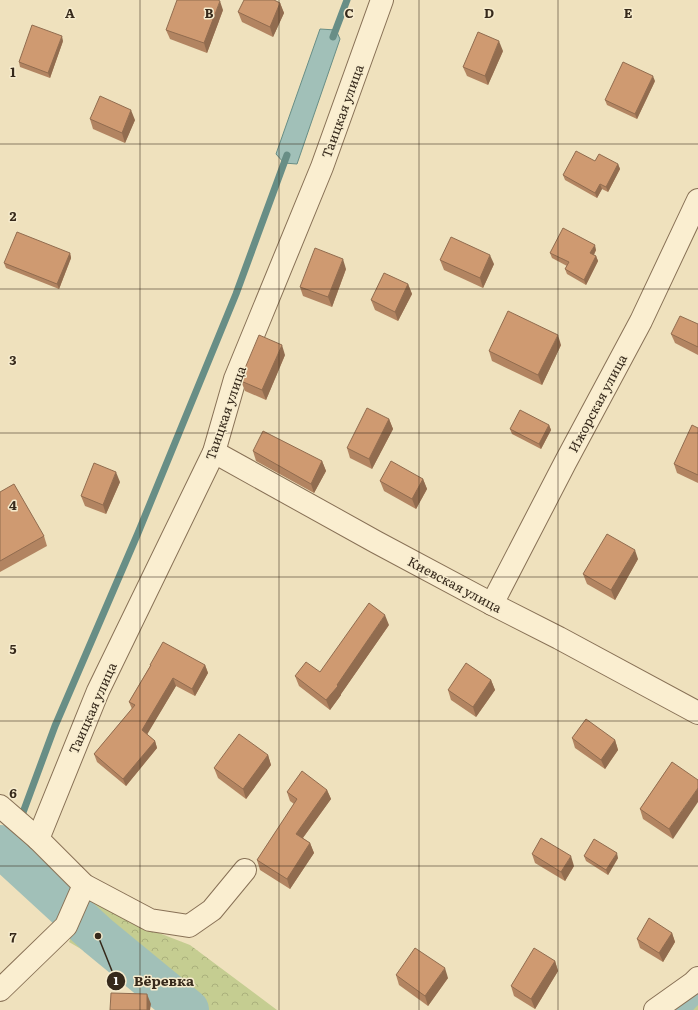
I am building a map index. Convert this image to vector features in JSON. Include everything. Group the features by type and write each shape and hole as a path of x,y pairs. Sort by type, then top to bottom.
{"street":[{"name":"Таицкая улица","path":"38,839 98,691 214,452 235,380 322,167 382,0"},
{"name":"Ижорская улица","path":"492,604 564,462 641,322 698,200"},
{"name":"Киевская улица","path":"214,452 369,538 698,713"},
{"path":"0,806 38,839 84,885 150,920 189,926 212,910 245,870"},
{"path":"0,990 66,926 84,885"},
{"path":"655,1010 694,983 698,978"}],"green space":[{"path":"95,902 146,928 190,945 277,1010 168,1010 98,959 69,942 82,911"},
{"path":"698,989 698,1010 677,1010 684,1002"}],"water":[{"path":"320,29 336,30 340,39 297,164 284,163 276,154"}],"building":[{"path":"177,0 220,1 204,43 166,30"},
{"path":"244,0 274,0 280,3 270,27 238,12"},
{"path":"32,25 62,36 48,73 19,62"},
{"path":"478,32 499,41 485,76 463,67"},
{"path":"623,62 653,76 635,114 605,100"},
{"path":"100,96 131,110 122,133 90,119"},
{"path":"576,151 595,161 599,154 618,164 606,187 600,184 595,193 563,175"},
{"path":"563,228 595,245 590,253 596,256 584,280 565,269 569,262 550,253"},
{"path":"17,232 70,253 57,284 4,263"},
{"path":"451,237 490,255 480,278 440,260"},
{"path":"315,248 343,259 328,297 300,287"},
{"path":"384,273 408,284 395,312 371,300"},
{"path":"508,311 558,335 538,375 489,351"},
{"path":"680,316 698,324 698,347 671,334"},
{"path":"259,335 282,345 262,390 241,381"},
{"path":"367,408 389,419 369,459 347,448"},
{"path":"520,410 549,425 539,444 510,429"},
{"path":"692,425 698,428 698,475 674,464"},
{"path":"263,431 322,461 311,484 253,451"},
{"path":"391,461 423,479 412,499 380,481"},
{"path":"94,463 116,472 103,505 81,496"},
{"path":"14,484 44,536 0,561 0,492"},
{"path":"607,534 635,550 611,590 583,574"},
{"path":"369,603 385,615 337,685 338,686 326,700 295,676 306,662 320,672"},
{"path":"163,642 205,665 192,689 173,678 142,730 155,741 123,779 94,754 135,705 129,702"},
{"path":"466,663 491,680 473,707 448,690"},
{"path":"586,719 615,740 601,760 572,738"},
{"path":"239,734 268,755 243,789 214,768"},
{"path":"672,762 698,780 698,788 669,829 640,809"},
{"path":"302,771 327,790 296,834 310,843 287,879 257,860 297,799 287,792"},
{"path":"541,838 571,856 561,872 532,854"},
{"path":"594,839 617,853 606,870 584,856"},
{"path":"649,918 672,933 659,953 637,939"},
{"path":"415,948 445,968 425,996 396,975"},
{"path":"534,948 555,961 531,999 511,986"},
{"path":"111,993 147,994 147,1010 110,1010"}],"waterway":[{"path":"333,37 347,0"},
{"path":"8,853 55,726 138,533 236,294 287,155"},
{"path":"0,846 98,936 188,1010"},
{"path":"676,1010 698,987"}],"place":[{"name":"Вёревка","path":"98,936"}]}
